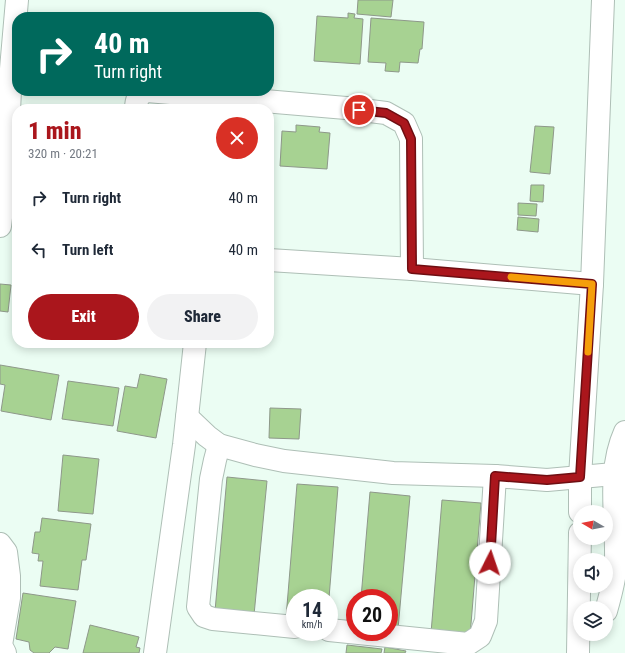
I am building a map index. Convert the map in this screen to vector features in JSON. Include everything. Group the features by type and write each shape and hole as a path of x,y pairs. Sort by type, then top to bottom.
{"street":[{"path":"15,12 17,0"},
{"path":"580,505 580,477 592,284 603,0"},
{"path":"0,226 6,175 5,68 12,28"},
{"path":"202,96 386,113 404,123 411,139 412,269"},
{"path":"0,232 12,233"},
{"path":"274,260 412,269 592,284"},
{"path":"155,653 187,417 194,348"},
{"path":"187,417 219,445 284,461 393,473 495,476 547,480 614,474"},
{"path":"609,601 620,562 614,474 621,442 625,432"},
{"path":"219,445 211,479 198,607 204,616 212,619 286,626"},
{"path":"338,631 468,644 480,636 486,621 495,476"},
{"path":"0,544 6,552 9,576 9,598 1,645 5,653"},
{"path":"579,601 580,545"},
{"path":"578,641 578,653"}],"building":[{"path":"358,0 393,0 391,17 357,14"},
{"path":"348,13 355,14 354,18 363,19 360,64 314,61 317,16 348,18"},
{"path":"371,18 424,22 422,49 420,49 418,63 400,62 399,72 385,71 386,63 368,62"},
{"path":"296,125 320,127 319,132 330,133 327,169 280,166 282,131 296,132"},
{"path":"535,126 554,127 550,174 530,172"},
{"path":"531,185 544,185 543,202 530,201"},
{"path":"518,203 537,204 536,216 518,215"},
{"path":"518,217 539,219 538,232 517,230"},
{"path":"0,284 11,285 8,312 0,311"},
{"path":"0,365 59,375 51,420 1,411 5,385 0,384"},
{"path":"140,374 167,379 156,438 117,431 125,386 137,388"},
{"path":"68,381 119,388 113,426 62,419"},
{"path":"270,408 301,409 299,439 269,438"},
{"path":"63,455 99,459 93,514 58,511"},
{"path":"227,477 267,481 254,615 215,611"},
{"path":"297,484 338,487 330,589 288,589"},
{"path":"370,492 410,496 398,629 398,589 362,589"},
{"path":"442,500 481,503 470,636 431,633"},
{"path":"42,518 91,524 86,560 82,560 78,590 40,586 43,561 38,561 39,554 32,553 35,532 40,532"},
{"path":"23,593 76,601 68,649 55,647 49,653 34,653 30,650 29,642 16,639"},
{"path":"90,625 139,637 136,647 140,648 139,653 83,653"},
{"path":"347,645 382,649 381,653 346,653"},
{"path":"385,647 406,651 405,653 384,653"}],"slow traffic":[{"path":"511,277 592,284 588,352"}],"route":[{"path":"359,110 386,113 404,123 411,139 412,269 592,284 580,477 547,480 495,476 490,563"}]}
